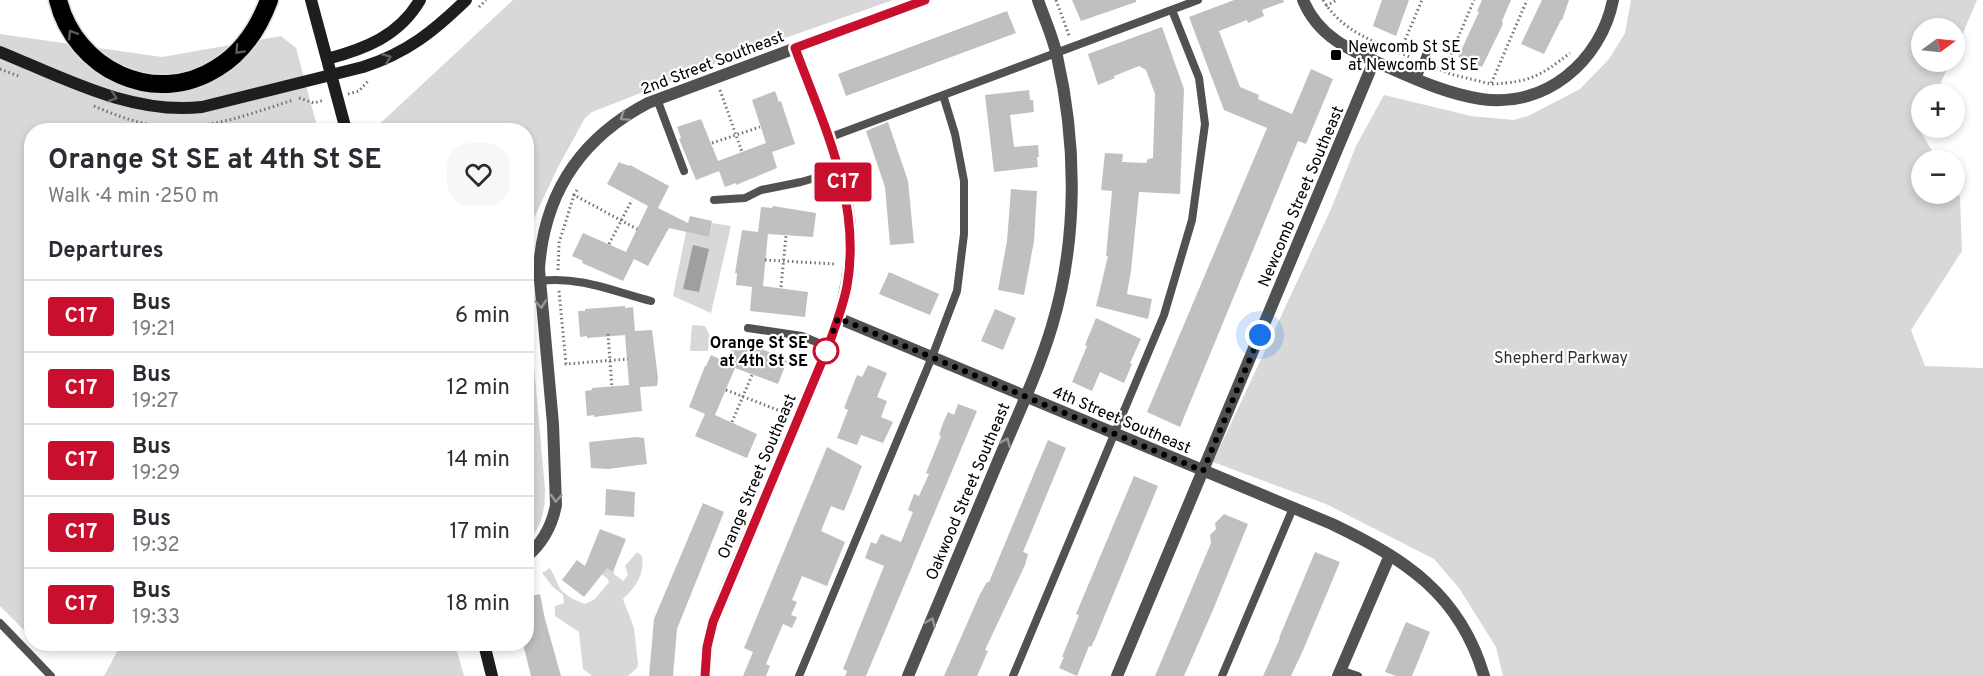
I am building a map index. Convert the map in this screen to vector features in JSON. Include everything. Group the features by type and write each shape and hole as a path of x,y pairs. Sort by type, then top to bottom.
{"highway":[{"path":"58,0 69,30 93,59 126,78 162,83 195,78 225,63 251,36 269,0"}],"main road":[{"path":"311,0 344,123"},
{"path":"327,59 358,51 382,39 400,25 420,0"},
{"path":"0,52 112,97 143,105 188,109 217,105 375,63 407,49 428,34 466,0"},
{"path":"486,651 492,676"}],"street":[{"name":"2nd Street Southeast","path":"534,549 551,525 557,494 540,256 545,226 555,197 569,171 586,149 611,126 638,108 925,0"},
{"name":"Oakwood Street Southeast","path":"908,676 1025,396 1051,329 1064,279 1072,196 1071,154 1067,113 1056,54 1038,0"},
{"path":"1303,0 1312,18 1330,37 1346,48 1440,89 1482,99 1514,99 1544,90 1570,74 1592,52 1606,24 1613,0"},
{"name":"Orange Street Southeast","path":"705,676 707,647 715,616 828,347 847,286 851,245 847,204 828,138 795,48"},
{"name":"Newcomb Street Southeast","path":"1117,676 1374,61"},
{"name":"4th Street Southeast","path":"838,318 1340,527 1419,574 1437,591 1452,608 1473,646 1484,676"},
{"path":"1339,673 1390,555"}],"lane":[{"path":"828,138 1198,0"},
{"path":"1013,676 1164,315 1192,220 1205,124 1199,78 1173,10"},
{"path":"1417,80 1429,46"},
{"path":"799,676 932,357 957,291 964,234 964,181 955,134 944,95"},
{"path":"657,99 684,171"},
{"path":"714,200 745,198 761,190 839,171"},
{"path":"540,281 575,280 651,301"},
{"path":"748,328 802,336 828,347"},
{"path":"1222,676 1293,508"},
{"path":"0,623 24,648"},
{"path":"27,651 51,676"},
{"path":"1339,673 1358,676"}],"path":[{"path":"1056,0 1073,48"},
{"path":"1326,6 1338,0"},
{"path":"1400,52 1422,0"},
{"path":"1444,71 1474,0"},
{"path":"1491,84 1516,83 1542,74 1576,48"},
{"path":"720,90 742,152"},
{"path":"712,143 759,127"},
{"path":"578,187 559,243 558,279 566,364 628,359"},
{"path":"574,195 637,229"},
{"path":"609,244 632,200"},
{"path":"781,287 786,236"},
{"path":"765,260 835,264"},
{"path":"608,334 612,388"},
{"path":"732,422 752,375"},
{"path":"726,390 783,412"}],"green space":[{"path":"513,0 893,0 743,53 592,112 585,118 557,169 534,218 534,123 381,123"},
{"name":"Shepherd Parkway","path":"1631,0 1977,0 1965,28 1965,18 1911,18 1911,72 1946,72 1940,84 1911,84 1911,138 1924,138 1932,150 1911,150 1911,204 1960,204 1962,251 1911,330 1925,366 1983,368 1983,676 1503,676 1496,647 1459,588 1434,559 1326,504 1213,462 1331,209 1356,146 1384,95 1471,116 1514,120 1528,116 1580,89 1609,59 1625,33"},
{"path":"0,34 162,57 281,36 296,48 316,123 24,123 24,630 0,606"},
{"path":"712,223 731,226 711,313 673,296 686,232 709,236"},
{"path":"692,325 705,326 709,334 708,351 690,351"},
{"path":"534,366 545,489 542,518 534,534"},
{"path":"637,552 642,556 642,569 635,585 623,599 634,628 637,668 628,676 592,676 583,669 579,632 555,616 555,606 564,603 563,595 542,573 550,568 561,590 585,604 595,599 609,582 607,578 588,565 612,565 614,574 623,581 628,575 625,566"},
{"path":"117,651 457,651 464,676 104,676"}],"shaded area":[{"path":"693,245 709,249 699,292 683,289"}],"building":[{"path":"1072,0 1136,0 1136,2 1081,21"},
{"path":"1234,0 1283,0 1284,2 1262,10 1264,16 1219,31 1240,87 1259,95 1258,99 1292,114 1311,69 1333,79 1306,144 1298,141 1180,427 1147,412 1267,128 1224,110 1189,17"},
{"path":"1382,0 1409,0 1396,36 1373,26"},
{"path":"1482,0 1511,0 1502,21 1503,24 1482,67 1458,57 1479,12 1477,11"},
{"path":"1542,0 1569,0 1562,20 1544,54 1521,44"},
{"path":"1007,11 1016,33 846,96 838,74"},
{"path":"1162,27 1184,89 1180,194 1139,192 1127,294 1152,299 1148,319 1096,306 1108,256 1106,256 1112,191 1101,190 1105,153 1123,154 1122,162 1146,163 1148,159 1153,158 1155,94 1146,70 1139,66 1098,85 1088,54"},
{"path":"1029,90 1034,112 1010,115 1014,147 1038,145 1038,167 994,172 985,95"},
{"path":"775,91 779,102 781,101 795,144 772,152 777,168 736,185 736,183 725,187 719,171 696,180 679,139 681,138 677,127 701,119 718,161 766,143 752,100"},
{"path":"888,122 908,181 914,243 890,245 885,187 866,131"},
{"path":"619,162 630,165 669,186 658,208 688,223 690,216 712,221 709,237 669,228 648,266 634,259 623,281 582,263 583,261 572,256 583,233 626,252 648,206 607,184"},
{"path":"1011,189 1037,191 1034,241 1024,295 998,290 1007,241"},
{"path":"773,206 816,213 813,237 768,234 763,286 808,292 805,317 750,311 752,287 736,285 737,273 735,273 742,230 758,232 761,207 772,208"},
{"path":"889,272 939,294 930,315 879,294"},
{"path":"625,306 625,308 633,307 635,331 652,330 657,386 640,387 642,411 587,416 585,391 592,390 592,388 629,385 625,335 580,337 578,311"},
{"path":"995,309 1016,318 1003,350 981,341"},
{"path":"1096,318 1141,339 1124,383 1100,372 1092,391 1072,382"},
{"path":"736,339 787,361 778,384 735,368 715,415 757,434 747,458 695,436 705,414 689,407 711,355 726,362"},
{"path":"868,365 887,373 877,397 887,401 881,417 893,422 883,443 861,435 857,445 837,438 848,410 844,408 857,375 862,377"},
{"path":"958,404 977,411 866,676 845,676 847,671 843,669 884,566 865,558 871,542 876,544 881,534 901,542 913,512 908,510 914,494 919,496 929,474 926,473 941,436 939,435 943,423 948,412 954,415"},
{"path":"644,438 647,464 608,469 591,468 589,442"},
{"path":"1048,440 1066,448 1023,552 1028,554 1025,565 985,650 988,651 977,676 944,676 980,594 989,582"},
{"path":"827,447 862,466 844,511 831,506 821,531 845,542 827,586 802,576 792,600 797,602 791,615 797,617 792,628 783,624 766,664 770,666 766,676 743,676 753,652 744,648"},
{"path":"1134,476 1158,486 1095,639 1091,647 1089,646 1077,676 1059,668 1064,657 1062,657 1079,615 1076,614"},
{"path":"606,489 635,492 634,517 605,515"},
{"path":"703,503 724,512 677,629 673,676 649,676 654,619"},
{"path":"1224,514 1248,524 1213,610 1184,676 1155,676 1211,543 1210,535 1216,529 1215,523"},
{"path":"600,529 626,539 613,572 607,568 584,597 562,580 577,560 585,566"},
{"path":"1315,552 1340,562 1304,648 1291,676 1263,676 1280,638"},
{"path":"540,594 561,676 531,676 525,651 534,651 534,595"},
{"path":"1406,622 1430,632 1412,676 1396,676 1385,672"}],"bus line":[{"name":"C17","path":"705,676 707,647 713,622 828,347 847,286 851,245 845,191 795,48 925,0"}],"place":[{"name":"Newcomb St SE at Newcomb St SE","path":"1336,55"},
{"name":"Orange St SE at 4th St SE","path":"826,351"}],"route":[{"path":"826,351 838,318 1203,471 1260,335"}]}
